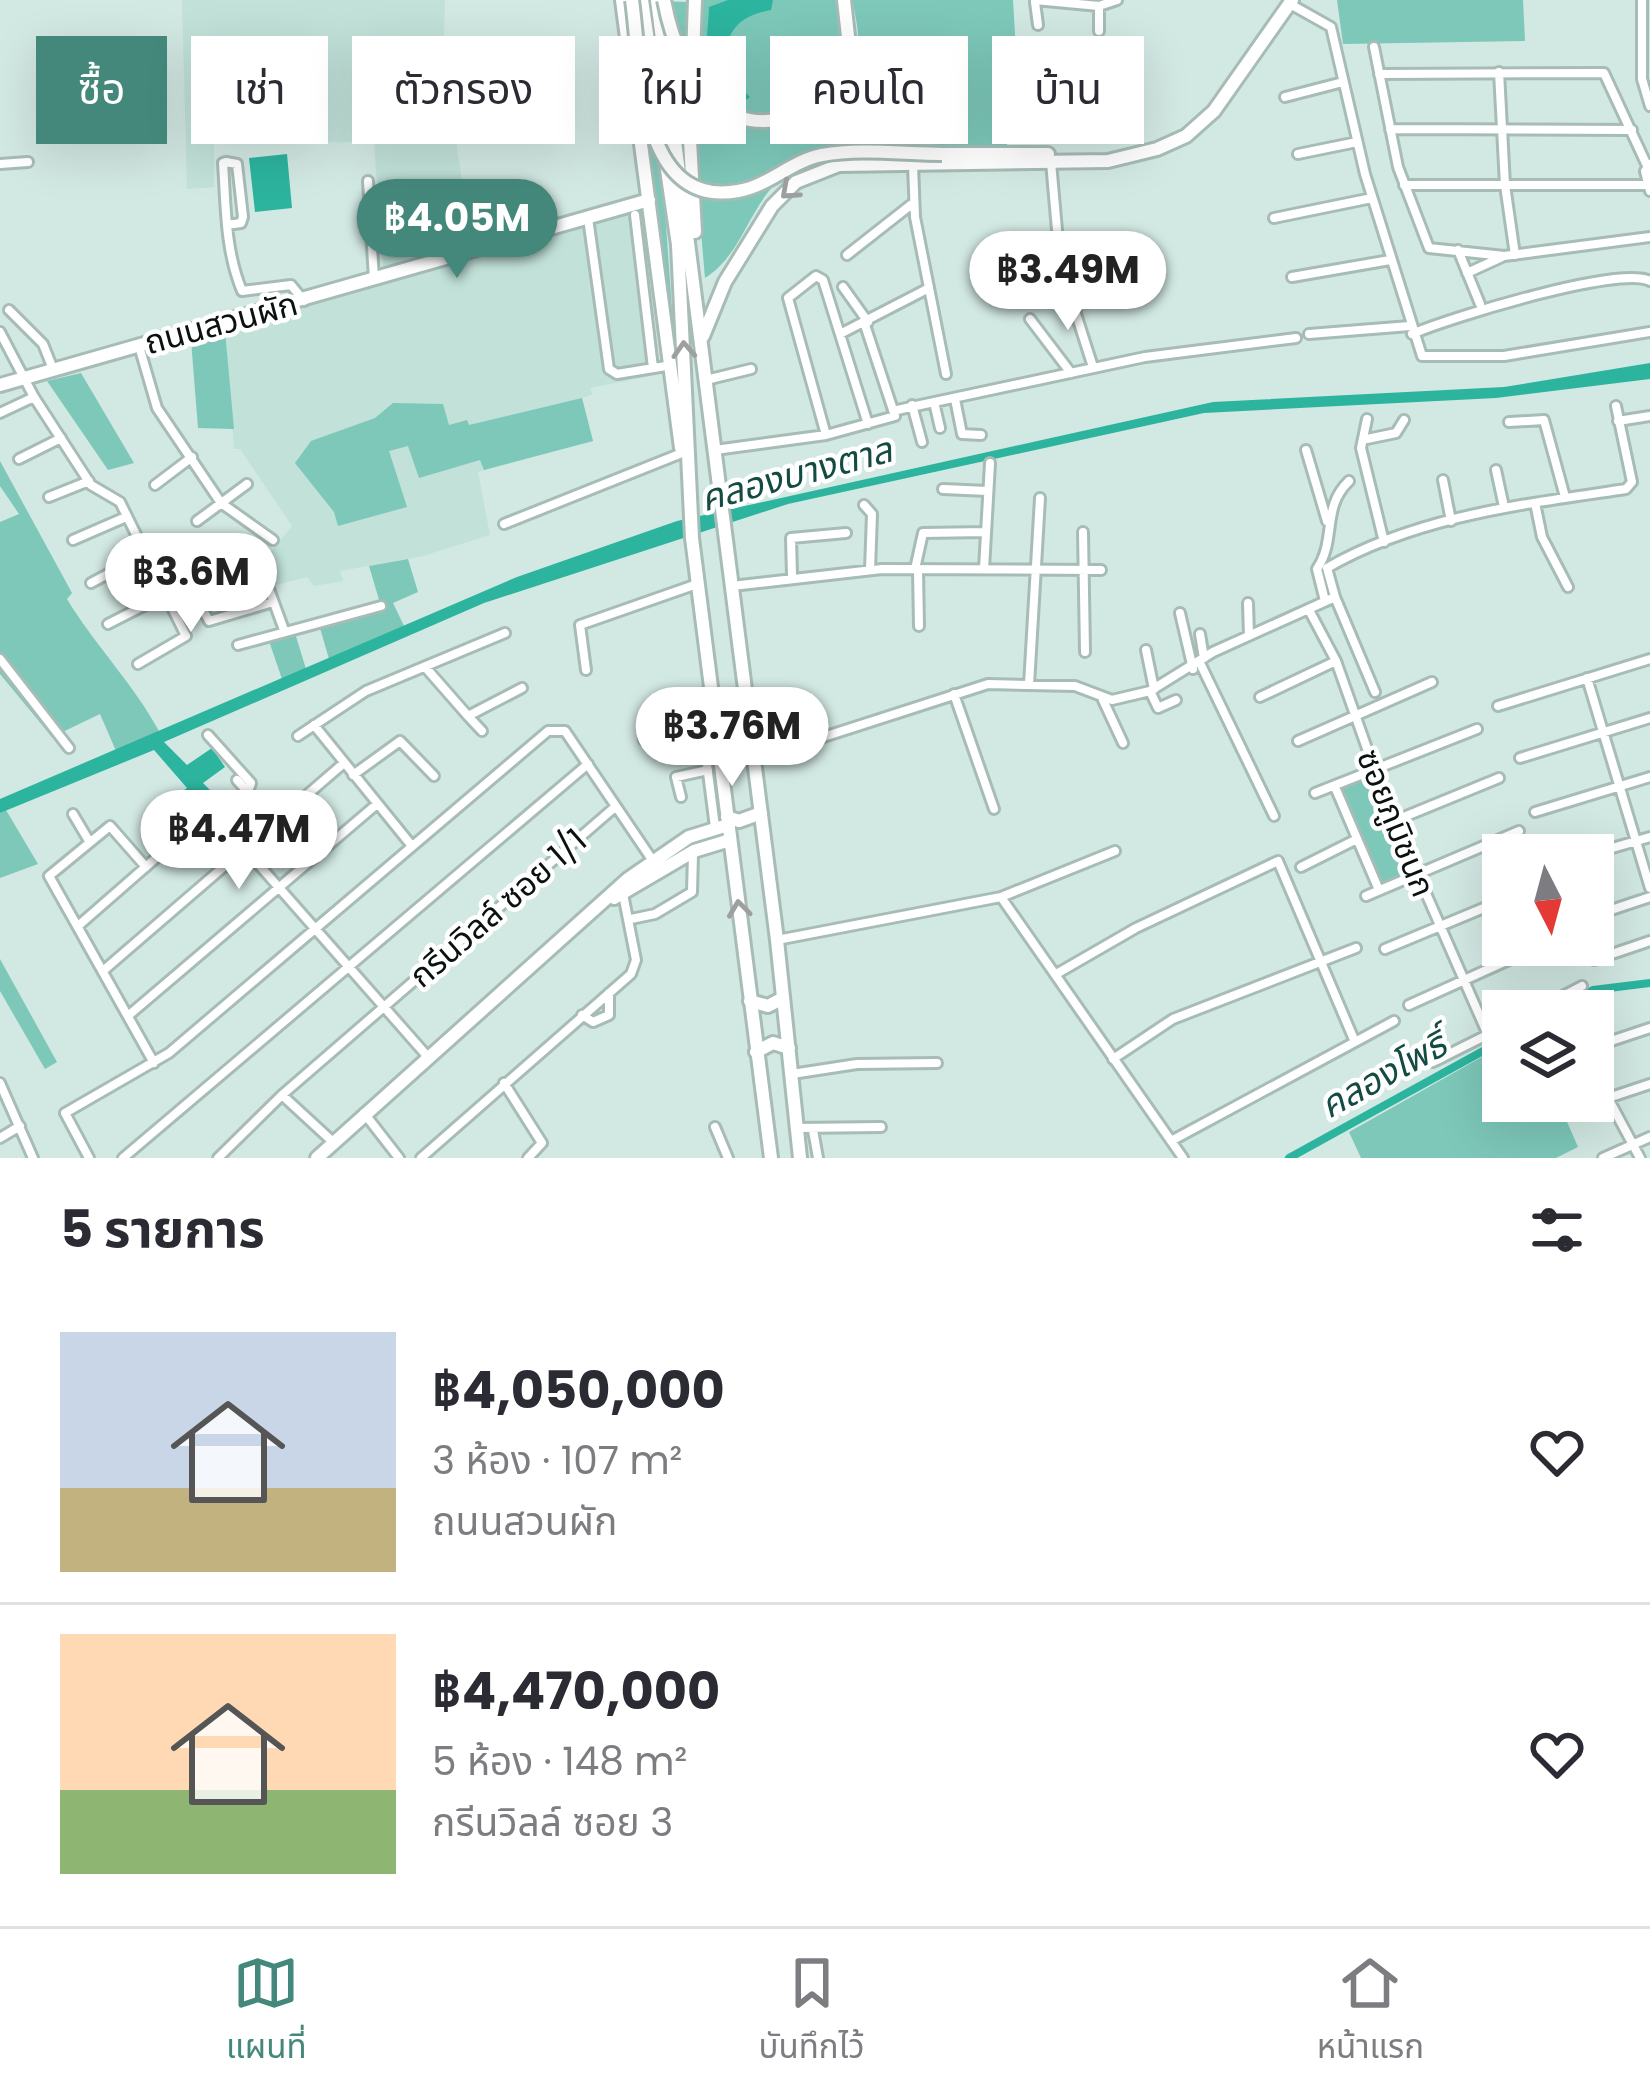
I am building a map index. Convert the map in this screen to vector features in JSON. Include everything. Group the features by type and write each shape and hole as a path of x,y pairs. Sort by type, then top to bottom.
{"main road":[{"path":"622,0 649,200 660,367 684,460"},
{"path":"632,0 652,135 666,163 700,188 746,190 825,154 1073,154 1108,161"},
{"path":"642,0 682,298 684,460 723,823 730,840 771,1158"},
{"path":"660,0 684,69 726,109 744,118 777,119 826,97 850,53 844,0"},
{"path":"660,0 800,1158"},
{"path":"694,279 690,140 695,0"},
{"path":"701,343 725,282 785,191 811,173 839,165 1108,161 1157,149 1205,121 1290,2"},
{"name":"ถนนสวนผัก","path":"0,385 649,200"},
{"path":"317,1158 363,1112 617,897 723,823 761,813"},
{"path":"657,867 730,840"},
{"path":"750,1000 768,1006 783,998"},
{"path":"756,1052 773,1043 789,1048"}],"street":[{"path":"1038,25 1035,1 1099,6 1117,0"},
{"path":"1642,0 1646,14 1642,79 1650,106"},
{"path":"1290,2 1331,27 1372,198 1422,356 1504,356 1650,332"},
{"path":"1099,6 1099,31"},
{"path":"1374,47 1404,185 1426,244 1504,256"},
{"path":"1499,72 1504,185 1515,254"},
{"path":"1379,74 1604,73 1648,169 1647,188 1404,185"},
{"path":"1285,97 1343,82"},
{"path":"1390,128 1632,130"},
{"path":"1298,154 1357,142"},
{"path":"0,164 28,162"},
{"path":"226,225 242,223 243,217 237,164 226,162 226,225 242,291 286,284 304,301"},
{"path":"1051,162 1060,264 1093,368"},
{"path":"913,164 914,203 946,374"},
{"path":"368,182 374,280"},
{"path":"1274,218 1372,198"},
{"path":"847,255 914,203"},
{"path":"588,218 609,369 617,374 660,367 635,214"},
{"path":"1466,273 1504,256 1650,237"},
{"path":"1458,250 1480,304"},
{"path":"1292,277 1390,260"},
{"path":"826,435 788,294 820,277 868,424"},
{"path":"1309,334 1411,330 1535,294 1620,279 1650,281"},
{"path":"843,287 867,323 897,410"},
{"path":"840,334 929,288"},
{"path":"9,310 46,349 54,370"},
{"path":"1030,319 1071,373"},
{"path":"0,332 34,398 89,481 114,495 185,640 138,664"},
{"path":"714,451 826,435 912,405 1093,368 1296,338"},
{"path":"139,346 157,408 221,503 273,540"},
{"path":"706,380 751,369"},
{"path":"0,412 34,398"},
{"path":"955,399 962,434 981,435"},
{"path":"934,402 940,428"},
{"path":"912,405 922,442"},
{"path":"1330,599 1327,568 1384,542 1504,507 1631,484 1616,406"},
{"path":"1618,421 1650,416"},
{"path":"1367,419 1367,439 1361,448 1384,542"},
{"path":"1367,439 1396,434 1404,420"},
{"path":"1509,422 1544,420 1565,497"},
{"path":"19,459 61,439"},
{"path":"1306,450 1330,547 1317,569 1375,692"},
{"path":"154,485 192,457"},
{"path":"503,524 684,460"},
{"path":"984,569 990,464"},
{"path":"1496,470 1504,507"},
{"path":"1443,480 1450,521"},
{"path":"49,497 89,481"},
{"path":"1327,522 1335,498 1349,481"},
{"path":"196,521 248,484"},
{"path":"943,489 988,491"},
{"path":"1029,685 1040,498"},
{"path":"1535,502 1542,537 1568,587"},
{"path":"864,506 872,514 870,570"},
{"path":"73,540 126,517"},
{"path":"919,626 917,569 923,533 985,532"},
{"path":"1083,532 1085,652"},
{"path":"792,576 790,538 846,533"},
{"path":"91,583 168,542"},
{"path":"168,542 209,621 273,602"},
{"path":"168,542 264,586 284,630"},
{"path":"730,586 870,570 1102,570"},
{"path":"586,670 580,625 699,584"},
{"path":"108,624 166,595"},
{"path":"754,759 988,684 1075,686 1102,699 1152,690 1249,636 1330,599"},
{"path":"1248,603 1249,636"},
{"path":"238,645 381,606"},
{"name":"ซอยภูมิชนก","path":"1309,610 1336,662 1394,821 1482,1022"},
{"path":"1180,613 1199,664 1274,816"},
{"path":"298,736 366,691 506,633"},
{"path":"1199,664 1200,634"},
{"path":"1147,650 1158,708 1176,700"},
{"path":"0,659 69,748"},
{"path":"1498,706 1650,659"},
{"path":"1260,697 1336,662"},
{"path":"426,668 482,731"},
{"path":"1588,678 1650,893 1614,908"},
{"path":"1298,741 1432,682"},
{"path":"468,716 522,688"},
{"path":"954,694 994,809"},
{"path":"1102,699 1123,743"},
{"path":"644,740 714,709"},
{"path":"658,710 668,730"},
{"path":"1520,758 1650,718"},
{"path":"314,725 412,846"},
{"path":"1315,793 1477,729"},
{"path":"89,1158 64,1114 154,1063 548,730 565,731 657,867"},
{"path":"208,735 251,783 249,789"},
{"path":"353,775 400,741 434,776"},
{"path":"706,757 723,823"},
{"path":"104,970 344,763"},
{"path":"123,1158 344,966 588,764"},
{"path":"681,797 676,777 708,770"},
{"path":"1535,812 1650,777"},
{"path":"1394,821 1499,778"},
{"path":"237,780 275,822"},
{"path":"1335,786 1378,890"},
{"path":"129,1015 377,803"},
{"name":"กรีนวิลล์ ซอย 1/1","path":"218,1158 282,1095 615,807"},
{"path":"73,814 89,841"},
{"path":"78,926 209,814 428,1057"},
{"path":"146,867 112,827 49,876 154,1063"},
{"path":"1366,896 1519,831"},
{"path":"1614,847 1650,837"},
{"path":"1301,868 1357,839"},
{"path":"777,940 1001,897 1115,850"},
{"path":"631,919 655,914 692,892 692,852"},
{"path":"1058,973 1136,928 1279,861 1355,1042"},
{"path":"421,1158 635,969 631,919 617,897"},
{"path":"1001,897 1183,1158"},
{"path":"1385,949 1482,908"},
{"path":"1614,953 1650,941"},
{"path":"1113,1059 1173,1019 1356,948"},
{"path":"1409,1005 1494,966"},
{"path":"1574,990 1582,986"},
{"path":"582,1016 593,1022 609,1015 608,993"},
{"path":"1171,1141 1394,1021"},
{"path":"1614,1039 1650,1028"},
{"path":"1432,1062 1482,1038"},
{"path":"792,1074 857,1064 938,1063"},
{"path":"0,1083 33,1158"},
{"path":"504,1084 542,1143 528,1158"},
{"path":"1614,1097 1650,1084"},
{"path":"282,1095 333,1142"},
{"path":"363,1112 399,1158"},
{"path":"1614,1115 1640,1158"},
{"path":"0,1138 20,1126"},
{"path":"716,1127 728,1158"},
{"path":"796,1128 881,1127"},
{"path":"813,1130 818,1158"},
{"path":"1603,1158 1650,1137"}],"shaded area":[{"path":"182,0 445,0 444,36 352,36 352,142 328,142 328,36 191,36 191,144 214,144 214,187 187,189"},
{"path":"628,0 687,2 687,36 633,36"},
{"path":"697,0 838,0 842,36 770,36 770,144 968,144 968,36 858,36 852,0 1013,0 1015,36 992,36 992,144 1007,147 885,146 824,155 776,183 736,246 705,278 695,144 746,144 746,36 697,36"},
{"path":"728,0 773,0 771,10 748,17 730,36 707,36 709,7"},
{"path":"1337,0 1523,0 1525,41 1343,44"},
{"path":"374,144 456,144 465,244 383,267"},
{"path":"646,144 658,144 678,395"},
{"path":"669,144 688,144 688,175 673,178"},
{"path":"287,154 292,208 255,212 249,158"},
{"path":"638,211 660,374 590,388 593,394 582,398 593,441 478,472 490,535 423,556 340,571 343,581 314,586 307,577 273,586 265,559 292,526 240,449 234,449 225,331"},
{"path":"225,331 234,429 198,428 191,340"},
{"path":"1650,363 1650,379 1496,398 1204,413 788,504 484,603 164,742 187,765 212,748 225,767 203,783 234,814 227,822 209,801 191,818 173,798 187,788 154,750 0,813 0,799 517,577 677,521 1213,402 1504,387"},
{"path":"81,373 134,463 108,470 47,381"},
{"path":"582,398 593,441 484,470 480,460 419,478 408,446 389,451 407,507 338,526 334,512 295,463 311,441 375,418 393,403 443,404 449,425 467,420 469,425"},
{"path":"0,461 72,593 67,599 160,733 116,751 100,714 52,737 0,674 0,522 19,514 0,486"},
{"path":"408,559 418,592 393,603 404,626 329,659 318,621 380,603 369,566"},
{"path":"295,633 306,669 282,679 269,641"},
{"path":"1369,777 1409,873 1381,885 1339,789"},
{"path":"6,810 38,864 0,878 0,813"},
{"path":"0,959 57,1062 45,1069 0,991"},
{"path":"1482,1057 1482,1122 1567,1122 1578,1147 1556,1158 1361,1158 1349,1132"}],"waterway":[{"name":"คลองโพธิ์","path":"1593,990 1650,983"},
{"name":"คลองโพธิ์","path":"1289,1158 1482,1052"}],"water label":[{"name":"คลองบางตาล","path":"796,474"}]}
